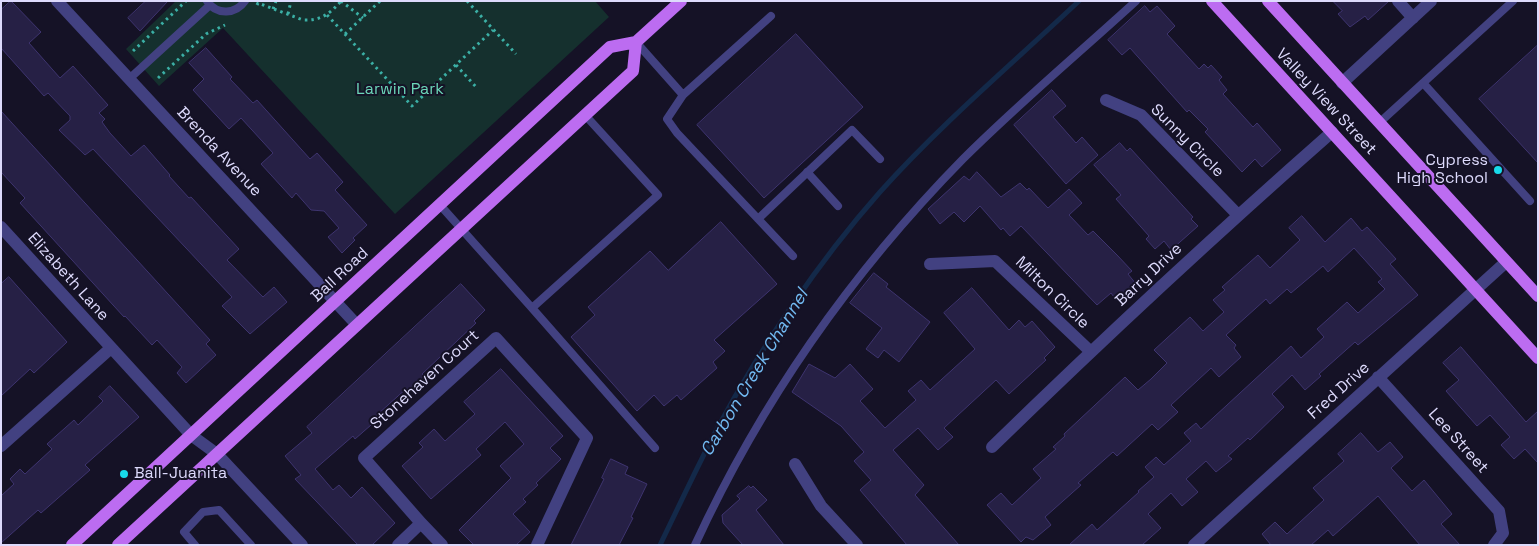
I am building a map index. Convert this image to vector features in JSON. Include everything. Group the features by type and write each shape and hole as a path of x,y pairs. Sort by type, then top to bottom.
{"main road":[{"path":"118,545 633,71 636,42 681,1"},
{"name":"Valley View Street","path":"1212,1 1538,358"},
{"name":"Valley View Street","path":"1268,1 1538,296"},
{"name":"Ball Road","path":"72,545 610,47 636,42"}],"street":[{"name":"Brenda Avenue","path":"57,1 357,325"},
{"path":"1398,1 1413,18"},
{"path":"1342,83 1431,1"},
{"name":"Sunny Circle","path":"1106,100 1141,115 1238,215"},
{"name":"Barry Drive","path":"992,447 1090,352 1238,215 1332,132"},
{"name":"Elizabeth Lane","path":"1,227 191,435 217,454 302,545"},
{"name":"Milton Circle","path":"930,264 995,261 1090,352"},
{"name":"Fred Drive","path":"1194,545 1506,262"},
{"name":"Stonehaven Court","path":"422,523 364,458 496,338 587,438 537,545"},
{"path":"1,446 111,348"},
{"name":"Lee Street","path":"1378,377 1499,511 1503,533 1494,545"},
{"path":"796,464 821,506 857,545"},
{"path":"398,545 422,523 442,545"}],"lane":[{"path":"129,79 208,3 221,12 228,12 236,10 245,1"},
{"path":"695,545 750,435 828,318 884,245 963,159 1136,1"},
{"path":"1379,123 1513,1"},
{"path":"771,16 683,95 667,119 677,134 793,256"},
{"path":"636,42 683,95"},
{"path":"1424,84 1530,201"},
{"path":"532,308 658,195 585,114"},
{"path":"758,218 852,130 880,159"},
{"path":"807,172 838,206"},
{"path":"440,206 654,448"},
{"path":"195,545 184,532 203,512 219,510 251,545"}],"path":[{"path":"133,51 186,1"},
{"path":"273,9 276,1"},
{"path":"288,14 291,1"},
{"path":"254,11 258,3 311,20 327,15 341,1 363,18"},
{"path":"345,34 380,1"},
{"path":"466,1 516,54"},
{"path":"327,15 412,106 493,30"},
{"path":"158,78 206,34 221,26 230,24"},
{"path":"456,65 477,88"}],"green space":[{"name":"Larwin Park","path":"176,1 595,1 609,17 395,214 223,28 159,86 126,49"}],"building":[{"path":"11,1 41,32 29,43 60,78 73,66 108,105 99,113 105,119 102,122 131,156 144,145 189,198 191,197 239,249 227,260 263,297 274,287 287,302 250,334 222,306 232,297 93,149 85,155 59,130 70,120 70,116 48,93 44,96 1,48 1,10"},
{"path":"146,1 168,1 140,31 128,18"},
{"path":"1333,1 1389,1 1368,20 1365,16 1350,27 1338,14 1342,11"},
{"path":"1145,6 1150,12 1157,6 1175,26 1167,34 1199,69 1204,64 1208,68 1211,65 1222,77 1219,80 1227,90 1223,94 1253,127 1257,123 1281,150 1262,167 1255,159 1242,172 1205,132 1208,129 1189,110 1187,112 1130,48 1122,55 1108,40"},
{"path":"796,34 863,107 764,198 697,125"},
{"path":"1538,45 1538,163 1479,99"},
{"path":"206,48 232,77 230,79 253,103 257,100 310,159 317,153 343,182 335,190 367,225 353,238 355,240 342,253 328,237 339,228 324,211 311,210 296,193 292,198 261,164 273,153 241,118 229,129 193,90 204,79 189,63"},
{"path":"1052,90 1066,106 1053,117 1076,143 1082,137 1098,155 1066,184 1014,125"},
{"path":"1,111 210,340 206,344 216,355 186,383 177,373 182,367 157,340 152,345 124,317 20,203 25,198 1,172"},
{"path":"1120,143 1127,151 1130,148 1193,217 1191,219 1198,226 1171,250 1164,241 1155,249 1146,239 1149,236 1116,199 1121,195 1094,165"},
{"path":"977,172 1001,197 1020,183 1027,190 1029,188 1048,208 1069,189 1082,203 1069,215 1088,235 1093,231 1117,255 1132,271 1128,274 1136,284 1117,301 1111,293 1097,305 1021,226 1010,236 1003,228 1001,230 980,206 964,222 954,212 940,224 928,209 964,176 969,180"},
{"path":"1302,216 1325,242 1351,218 1362,231 1367,227 1396,259 1390,264 1418,295 1358,345 1355,342 1319,374 1321,376 1305,390 1292,375 1272,394 1284,407 1250,440 1248,438 1228,456 1232,459 1216,472 1206,461 1186,479 1198,492 1182,506 1171,493 1148,514 1161,528 1142,545 1069,545 1092,524 1097,530 1154,477 1145,467 1156,457 1164,465 1191,441 1184,433 1196,423 1201,429 1291,346 1301,358 1324,337 1317,329 1347,302 1358,313 1385,289 1378,282 1382,279 1354,248 1328,272 1323,266 1291,293 1287,289 1270,304 1266,299 1226,335 1236,345 1234,348 1241,357 1219,377 1211,368 1171,405 1178,412 1158,430 1152,424 1117,456 1113,452 1078,483 1081,485 1045,517 1051,525 1033,540 1026,537 1021,542 987,505 1001,493 1012,505 1041,478 1033,469 1056,449 1053,447 1065,436 1064,434 1125,377 1138,390 1151,379 1167,363 1154,350 1190,317 1203,331 1224,312 1213,300 1225,290 1222,287 1258,255 1270,268 1300,240 1289,228"},
{"path":"721,222 777,284 714,340 725,351 713,362 717,368 681,400 677,395 664,406 654,395 637,411 571,337 595,315 588,307 650,251 668,270"},
{"path":"874,273 888,284 886,287 930,322 899,362 884,350 878,358 866,349 882,328 850,303"},
{"path":"9,277 67,342 34,373 30,369 1,396 1,284"},
{"path":"461,284 485,310 474,321 476,323 422,374 424,376 409,390 407,388 369,422 371,425 355,439 353,436 315,469 333,490 339,485 351,498 362,487 395,523 372,545 358,545 295,479 301,475 285,456 312,433 307,427"},
{"path":"972,288 1009,330 1019,320 1025,327 1032,321 1055,347 1044,358 1046,360 1009,394 996,380 944,428 953,437 938,450 918,428 893,450 924,485 915,495 959,545 907,545 860,490 871,480 854,461 864,452 841,426 792,392 809,364 835,378 850,364 873,389 860,401 885,428 916,400 908,391 921,380 930,390 975,349 944,313"},
{"path":"1461,347 1526,422 1538,411 1538,463 1525,449 1514,459 1501,445 1510,437 1490,415 1477,426 1446,391 1459,380 1443,363"},
{"path":"501,369 563,436 550,448 561,459 536,483 538,485 523,499 526,502 513,514 530,532 516,545 474,545 459,530 511,478 500,466 524,444 505,422 476,449 481,455 431,499 402,466 423,447 419,443 434,429 445,441 475,414 464,402"},
{"path":"110,386 139,417 85,465 90,470 41,513 38,510 1,543 1,496 14,484 10,479 20,469 25,474 52,449 47,444 74,420 78,425 103,401 99,397"},
{"path":"1361,433 1378,452 1390,442 1403,457 1391,468 1412,491 1424,480 1452,514 1441,524 1460,545 1420,545 1378,496 1333,536 1328,530 1311,545 1271,545 1262,534 1275,522 1287,534 1324,500 1313,488 1344,461 1338,454"},
{"path":"611,459 628,467 625,474 647,484 631,517 633,518 619,545 571,545 604,479 602,478"},
{"path":"749,486 751,488 753,486 767,500 756,510 784,545 743,545 723,523 722,515 740,499 737,496"}],"waterway":[{"name":"Carbon Creek Channel","path":"660,545 702,458 752,367 792,306 835,247 880,192 927,142 1079,1"}],"place":[{"name":"Cypress High School","path":"1498,170"},
{"name":"Ball-Juanita","path":"124,474"}]}
